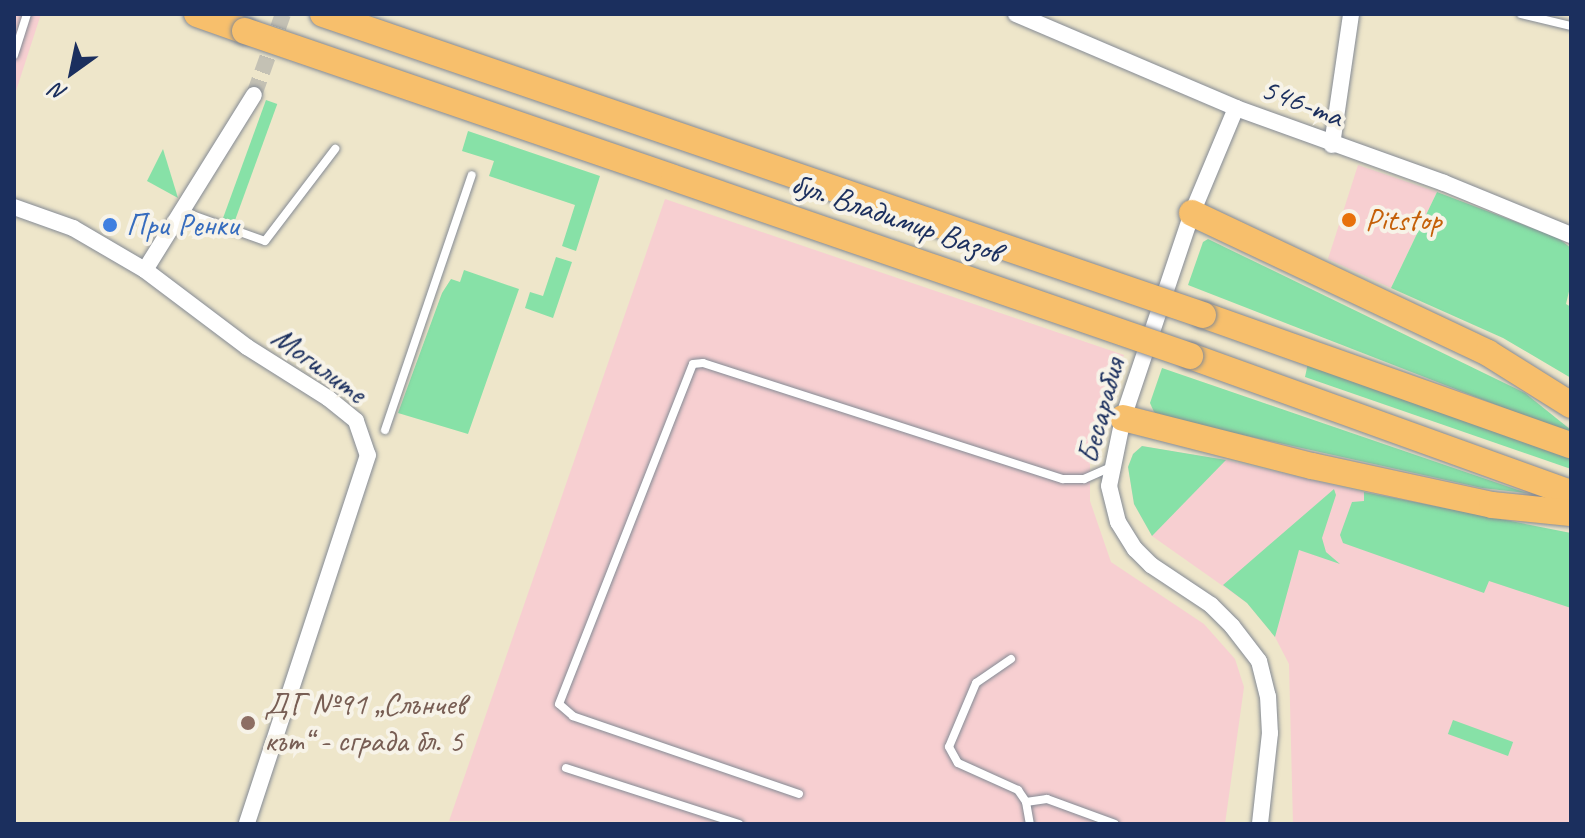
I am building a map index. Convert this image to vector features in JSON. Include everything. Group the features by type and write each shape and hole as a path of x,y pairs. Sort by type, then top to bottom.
{"main road":[{"name":"бул. Владимир Вазов","path":"197,14 1190,356 1571,493"},
{"name":"бул. Владимир Вазов","path":"323,14 1203,315 1571,445"},
{"path":"1192,213 1488,353 1571,405"},
{"path":"1123,418 1312,466 1492,505 1571,513"}],"street":[{"name":"546-та","path":"1016,14 1236,108 1444,183 1571,235"},
{"path":"1332,145 1351,14"},
{"path":"145,270 184,212 254,95"},
{"name":"Бесарабия","path":"1236,108 1192,213 1123,418 1111,467 1111,505 1127,538 1151,565 1211,605 1259,661 1268,696 1270,733 1260,824"},
{"name":"Могилите","path":"14,207 73,228 145,270 247,347 328,398 356,421 368,455 247,824"}],"lane":[{"path":"14,55 27,14"},
{"path":"1521,14 1571,26"},
{"path":"184,212 265,241 335,149"},
{"path":"385,430 472,175"},
{"path":"799,794 573,716 559,704 687,370 693,364 703,363 1063,479 1084,479 1111,467"},
{"path":"1011,659 976,683 949,747 958,763 1018,790 1026,802 1030,824"},
{"path":"566,768 739,824"},
{"path":"1026,802 1047,799 1115,824"}],"shaded area":[{"path":"14,14 41,14 14,97"},
{"path":"1358,165 1437,192 1391,288 1328,259"},
{"path":"665,199 1124,355 1090,451 1090,501 1111,562 1204,624 1235,659 1244,687 1225,824 449,821"},
{"path":"1142,446 1226,460 1432,508 1571,533 1571,824 1293,824 1289,664 1275,637 1247,603 1152,536 1134,504 1128,467 1133,454"}],"green space":[{"path":"266,100 277,104 233,224 222,220"},
{"path":"468,131 600,176 576,251 562,246 575,205 489,176 494,161 462,151"},
{"path":"163,149 178,198 147,181"},
{"path":"1437,192 1558,238 1571,248 1571,283 1566,304 1571,307 1571,378 1503,338 1391,288"},
{"path":"1208,239 1525,393 1571,430 1571,434 1188,285 1203,242"},
{"path":"556,257 572,262 553,318 525,308 530,292 543,296"},
{"path":"464,270 519,289 468,434 398,413 442,293 451,279 460,282"},
{"path":"1308,363 1571,456 1571,469 1305,377"},
{"path":"1162,368 1527,493 1482,488 1161,417 1154,412 1150,403"},
{"path":"1142,446 1226,460 1152,536 1134,504 1128,467 1133,454"},
{"path":"1334,489 1336,495 1322,538 1326,552 1340,564 1299,550 1275,637 1247,603 1223,585"},
{"path":"1364,492 1571,533 1571,608 1489,581 1484,593 1343,543 1340,535 1352,502 1364,501"},
{"path":"1453,720 1513,742 1508,756 1448,734"}],"tunnel":[{"path":"254,95 283,14"}],"place":[{"name":"Pitstop","path":"1349,220"},
{"name":"При Ренки","path":"110,225"},
{"name":"ДГ №91 „Слънчев кът“ - сграда бл. 5","path":"248,723"}]}
